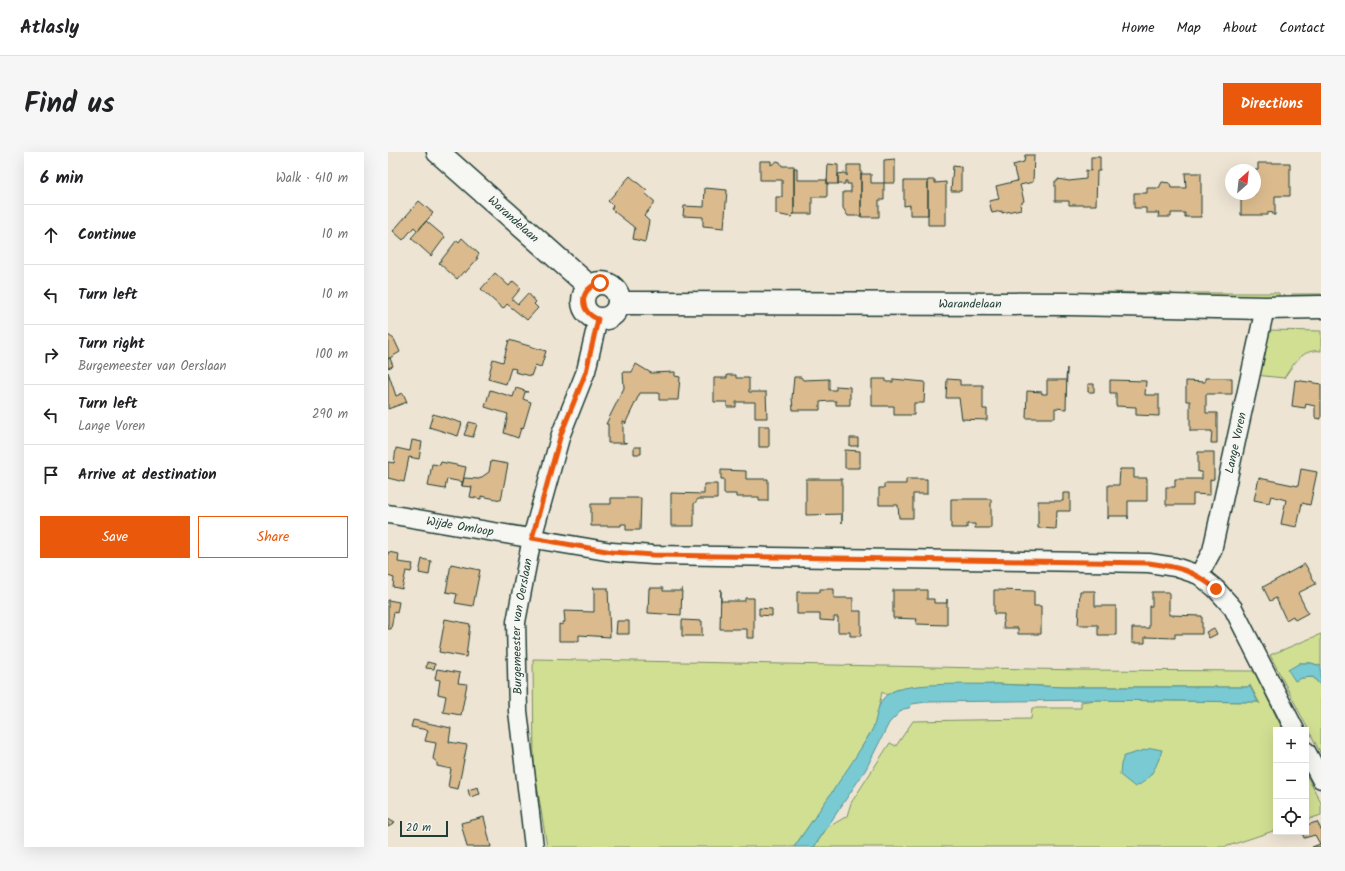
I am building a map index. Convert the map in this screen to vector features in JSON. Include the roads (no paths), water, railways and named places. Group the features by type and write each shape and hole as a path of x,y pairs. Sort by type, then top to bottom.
{"street":[{"name":"Warandelaan","path":"438,152 590,286"},
{"path":"600,283 610,285 617,294 619,303 616,311 612,315 607,318 598,319 590,315 583,305 584,294 590,286 600,283"},
{"name":"Warandelaan","path":"619,303 1062,304 1265,308 1321,307"},
{"name":"Lange Voren","path":"1199,575 1212,551 1265,308"},
{"name":"Burgemeester van Oerslaan","path":"534,847 518,711 516,622 532,538 561,434 586,372 598,319"},
{"name":"Wijde Omloop","path":"388,514 532,538"},
{"path":"532,538 612,552 653,555 1149,563 1175,567 1199,575 1216,589 1233,608 1293,727"},
{"path":"1309,757 1321,779"}],"water":[{"path":"1300,663 1311,663 1321,666 1321,686 1313,677 1302,678 1295,681 1288,670"},
{"path":"997,684 1064,687 1250,687 1258,702 1095,700 926,702 912,704 909,708 903,709 889,723 866,769 814,847 794,847 862,747 873,728 881,702 888,694 909,687 924,685"},
{"path":"1152,748 1162,750 1158,762 1153,772 1145,781 1135,787 1120,775 1121,764 1124,756"}]}
